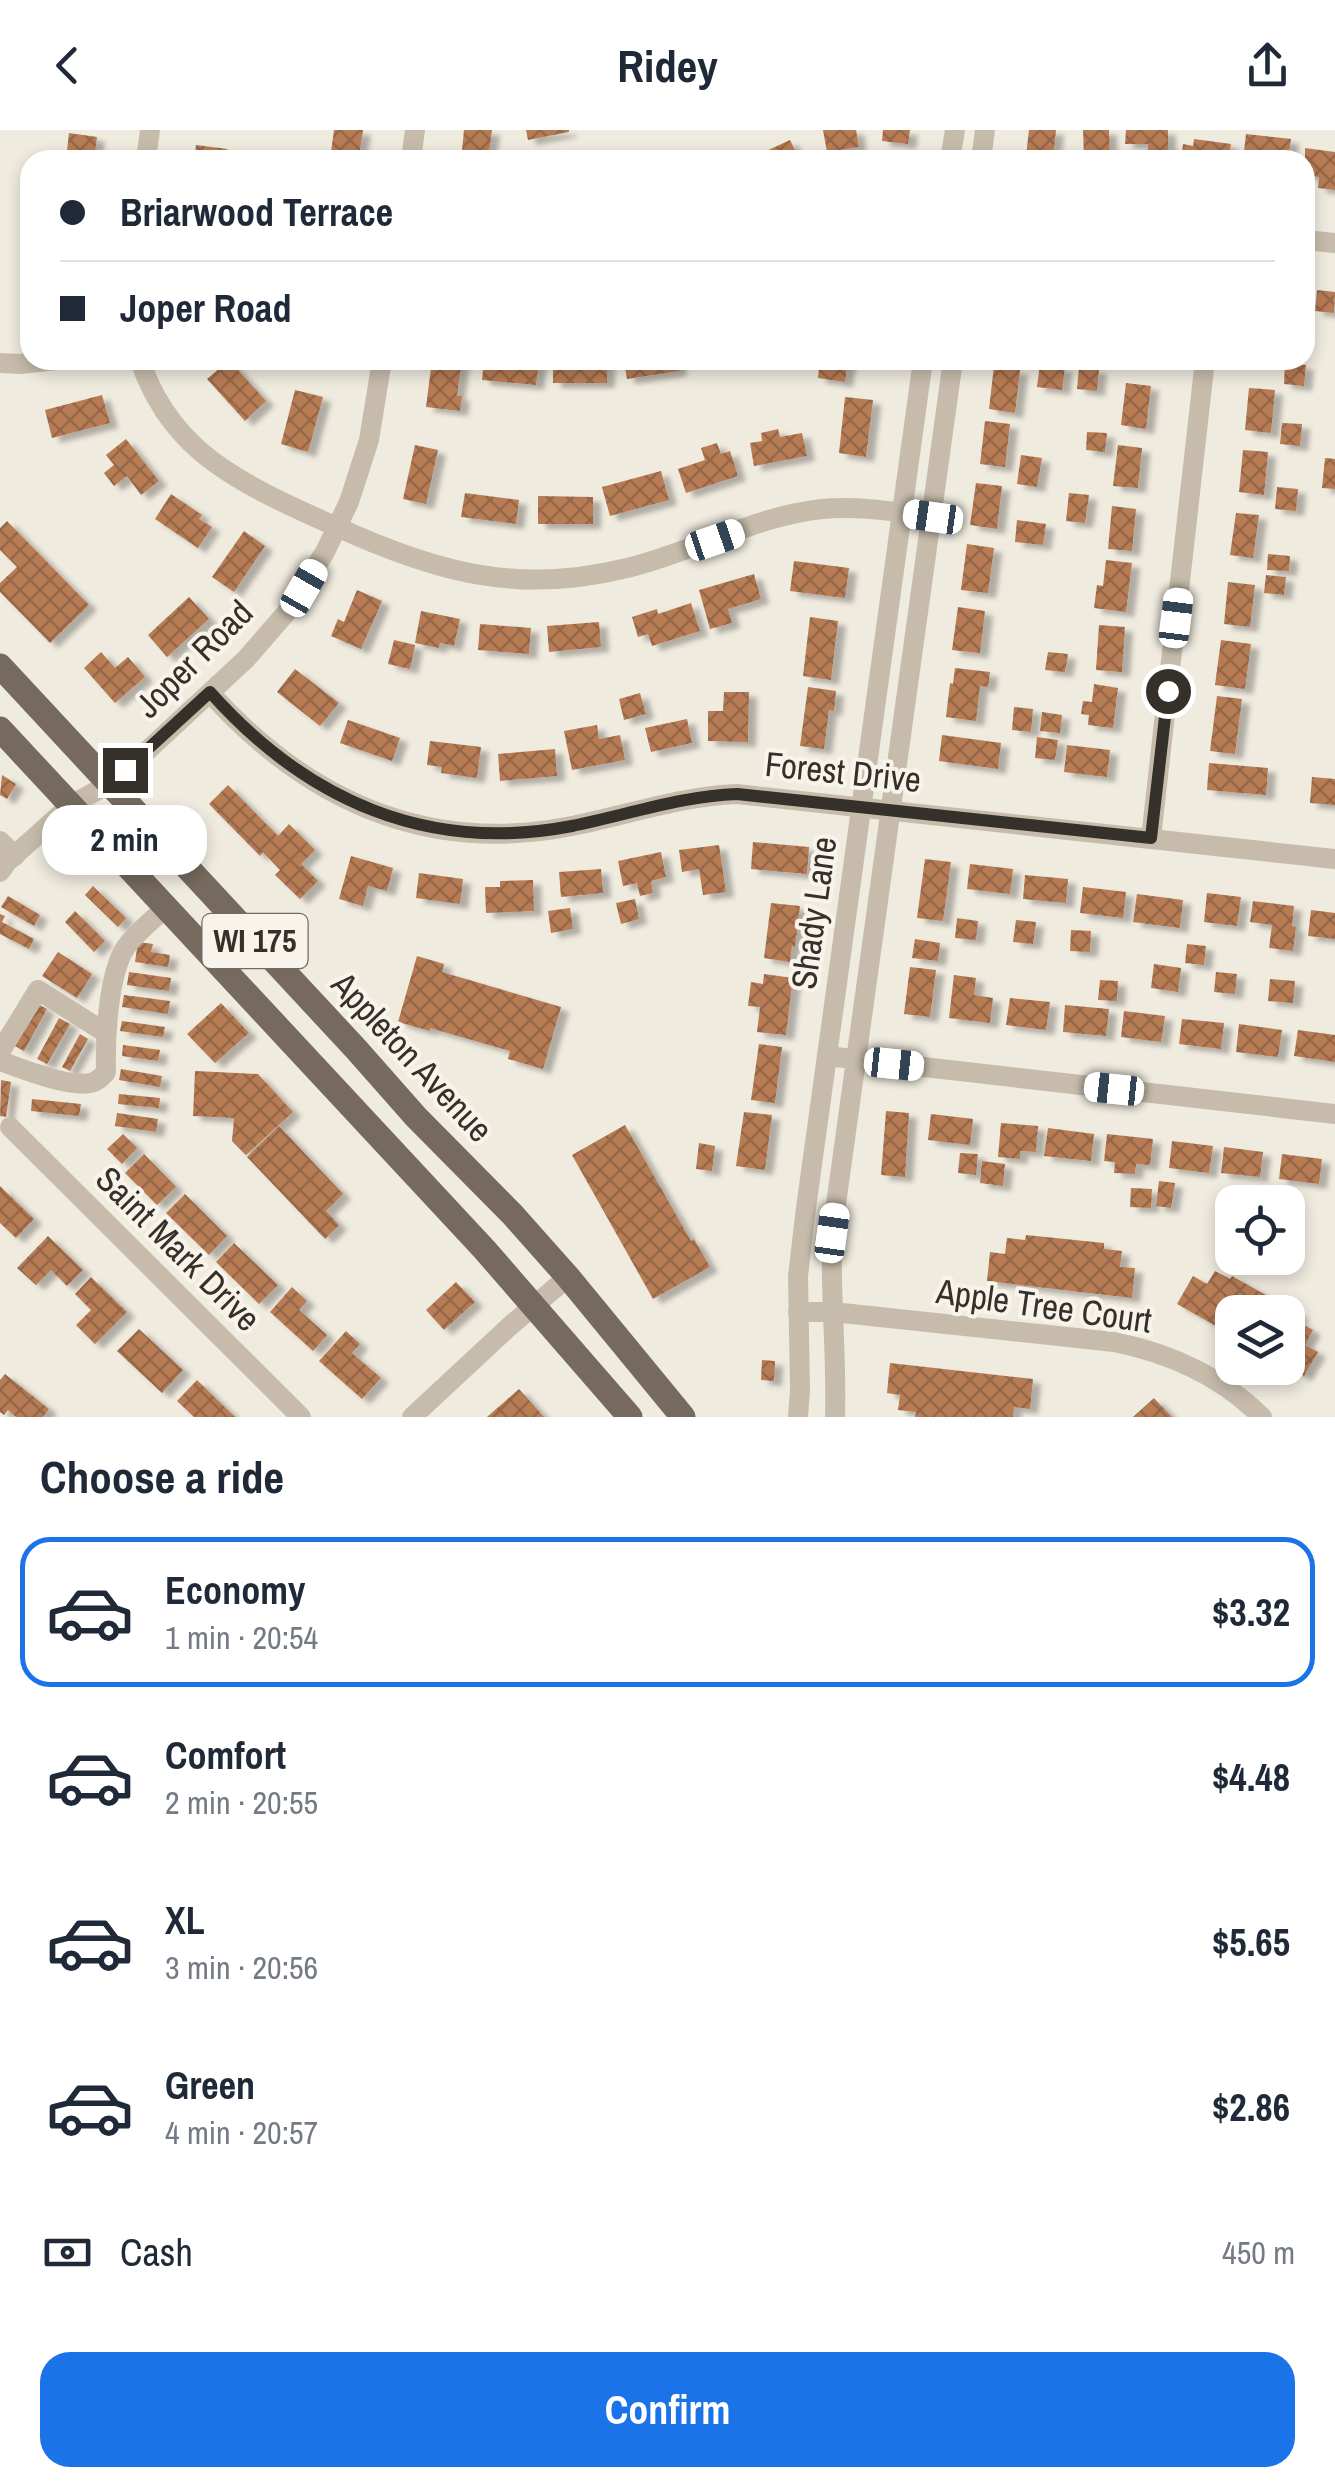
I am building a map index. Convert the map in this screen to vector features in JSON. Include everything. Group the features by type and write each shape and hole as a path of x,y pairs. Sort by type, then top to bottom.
{"main road":[{"name":"Appleton Avenue","path":"0,666 568,1277 683,1417"},
{"name":"WI 175","path":"0,729 535,1305 630,1417"},
{"path":"290,1041 322,1012"}],"street":[{"path":"144,370 172,422 214,464 265,494 391,552 437,567 494,578 579,578 626,569 782,517 822,509 859,508 933,517"},
{"name":"Joper Road","path":"0,872 8,848 109,784 246,659 286,613 304,588 348,502 369,440 380,370"},
{"name":"Shady Lane","path":"798,1417 798,1276 806,1208 922,370"},
{"name":"Shady Lane","path":"835,1417 832,1233 952,370"},
{"path":"1151,838 1204,370"},
{"name":"Forest Drive","path":"210,692 279,758 308,778 370,810 441,830 499,834 540,831 715,795 756,795 1335,859"},
{"path":"0,1060 64,1082 93,1082 106,1072 106,1033 121,956 127,945 166,908"},
{"path":"0,1052 38,990 106,1033"},
{"path":"827,1056 1335,1114"},
{"name":"Saint Mark Drive","path":"10,1127 301,1417"},
{"path":"412,1417 568,1277"},
{"name":"Apple Tree Court","path":"798,1312 833,1312 1148,1349 1200,1371 1262,1417"}],"building":[{"path":"334,130 363,130 360,150 331,150"},
{"path":"464,130 492,130 489,150 462,150"},
{"path":"526,130 569,130 569,132 528,140"},
{"path":"823,130 856,130 859,147 827,150"},
{"path":"883,130 910,130 908,144 882,141"},
{"path":"1029,130 1056,130 1054,150 1027,150"},
{"path":"1083,130 1109,130 1110,150 1084,150"},
{"path":"1126,130 1168,130 1168,150 1148,150 1148,144 1125,144"},
{"path":"69,133 97,137 95,150 67,150"},
{"path":"1246,134 1291,139 1289,150 1244,150"},
{"path":"1194,139 1231,144 1230,150 1182,150 1183,144 1193,146"},
{"path":"790,140 795,150 768,150"},
{"path":"196,145 227,149 227,150 195,150"},
{"path":"1305,148 1335,152 1335,190 1318,188 1315,150"},
{"path":"1317,290 1335,292 1334,313 1315,311"},
{"path":"217,370 238,370 266,401 245,421 207,379"},
{"path":"431,370 461,370 457,396 462,396 460,411 426,407"},
{"path":"483,370 538,370 536,385 482,380"},
{"path":"553,370 607,370 607,383 553,383"},
{"path":"626,370 679,371 627,379"},
{"path":"819,370 847,370 845,382 818,378"},
{"path":"994,370 1020,370 1015,413 989,409"},
{"path":"1039,370 1065,370 1062,390 1037,387"},
{"path":"1079,370 1099,370 1097,391 1077,389"},
{"path":"1285,370 1306,370 1304,386 1284,384"},
{"path":"1126,383 1151,386 1146,429 1121,425"},
{"path":"1249,388 1275,390 1271,433 1245,430"},
{"path":"295,390 323,397 308,452 281,444"},
{"path":"102,395 110,423 52,438 45,410"},
{"path":"845,397 873,400 866,457 839,453"},
{"path":"985,421 1010,424 1005,467 980,464"},
{"path":"1282,423 1302,424 1300,446 1280,444"},
{"path":"778,429 780,437 802,433 807,456 754,466 750,443 762,441 761,433"},
{"path":"1087,432 1107,433 1105,452 1086,450"},
{"path":"126,439 159,481 141,495 127,476 114,486 104,473 114,465 106,455"},
{"path":"717,443 721,454 730,451 738,476 686,493 678,469 705,460 701,448"},
{"path":"415,445 438,450 426,504 403,499"},
{"path":"1118,445 1142,448 1138,488 1113,486"},
{"path":"1243,450 1268,452 1264,495 1239,492"},
{"path":"1021,455 1042,458 1037,487 1017,484"},
{"path":"1325,458 1335,459 1335,489 1322,488"},
{"path":"661,471 669,500 610,516 602,487"},
{"path":"976,483 1002,486 997,529 970,525"},
{"path":"1277,487 1298,489 1296,511 1275,509"},
{"path":"465,493 519,500 516,524 461,517"},
{"path":"1069,493 1089,495 1085,523 1066,521"},
{"path":"171,494 202,515 199,519 212,527 198,548 155,519"},
{"path":"538,496 593,497 593,524 538,524"},
{"path":"1112,506 1136,509 1132,551 1108,549"},
{"path":"1236,513 1259,515 1253,558 1230,555"},
{"path":"1017,520 1046,524 1043,545 1015,542"},
{"path":"7,521 89,605 50,643 0,592 0,583 17,567 0,550 0,528"},
{"path":"244,531 265,546 234,592 212,577"},
{"path":"967,544 994,548 988,593 961,590"},
{"path":"1268,554 1290,556 1289,571 1267,570"},
{"path":"1106,560 1132,563 1126,612 1094,608 1097,585 1103,586"},
{"path":"794,561 849,568 845,598 790,591"},
{"path":"754,574 761,599 728,609 732,623 710,629 699,590"},
{"path":"1266,575 1286,577 1284,595 1264,593"},
{"path":"1228,582 1255,585 1250,627 1224,624"},
{"path":"357,590 382,601 361,649 331,636 338,619 344,622"},
{"path":"189,597 209,619 167,657 148,635"},
{"path":"691,603 700,631 652,646 648,634 638,637 632,617 657,609 658,614"},
{"path":"958,607 985,611 980,653 952,650"},
{"path":"421,611 460,619 454,646 440,643 439,648 415,643"},
{"path":"810,617 838,621 831,680 803,676"},
{"path":"599,622 601,647 549,652 547,626"},
{"path":"480,624 531,628 529,654 478,650"},
{"path":"1099,625 1125,627 1122,672 1096,670"},
{"path":"394,640 415,645 410,669 388,664"},
{"path":"1221,640 1251,644 1245,689 1215,685"},
{"path":"101,652 115,668 128,657 145,677 115,703 84,668"},
{"path":"1048,652 1068,654 1065,672 1045,670"},
{"path":"955,668 990,672 988,687 980,686 976,721 946,717"},
{"path":"295,669 339,703 320,726 277,692"},
{"path":"1094,684 1118,688 1113,728 1088,725 1089,715 1081,714 1083,701 1092,702"},
{"path":"808,687 836,691 834,711 829,710 824,749 800,746"},
{"path":"724,692 749,692 748,742 708,741 708,711 723,711"},
{"path":"640,693 646,714 624,720 619,699"},
{"path":"1217,696 1242,699 1235,754 1210,751"},
{"path":"1014,707 1033,709 1031,732 1012,730"},
{"path":"1042,712 1062,715 1060,733 1040,731"},
{"path":"687,719 692,743 651,752 645,728"},
{"path":"348,720 400,738 392,761 340,743"},
{"path":"597,725 599,739 620,735 625,760 572,770 564,731"},
{"path":"942,735 1001,743 998,769 939,761"},
{"path":"1037,737 1058,740 1055,760 1035,758"},
{"path":"430,741 481,747 477,778 441,773 442,767 427,765"},
{"path":"1067,745 1110,750 1107,777 1064,772"},
{"path":"555,749 557,776 500,781 498,754"},
{"path":"1209,763 1268,768 1266,795 1207,790"},
{"path":"2,775 16,784 7,799 0,795"},
{"path":"1312,777 1335,779 1335,805 1310,803"},
{"path":"228,785 278,836 289,824 315,850 301,864 318,881 300,899 275,875 280,870 263,852 260,856 209,804"},
{"path":"753,842 809,847 807,874 751,869"},
{"path":"719,845 726,892 703,895 699,869 682,872 679,850"},
{"path":"661,852 666,877 651,881 653,893 640,896 637,883 623,886 618,861"},
{"path":"351,856 393,868 387,891 368,886 363,906 339,899"},
{"path":"925,859 951,862 943,921 917,918"},
{"path":"970,864 1013,869 1010,894 967,889"},
{"path":"601,869 603,893 561,897 559,872"},
{"path":"419,873 463,879 460,904 416,898"},
{"path":"1025,875 1068,879 1066,903 1023,899"},
{"path":"533,880 534,911 486,913 485,887 500,887 500,881"},
{"path":"93,886 126,918 118,927 85,895"},
{"path":"1083,887 1126,892 1123,918 1080,913"},
{"path":"1207,893 1241,897 1237,926 1204,922"},
{"path":"1137,894 1183,900 1180,928 1133,922"},
{"path":"8,896 40,915 34,926 1,907"},
{"path":"635,899 639,919 621,924 616,903"},
{"path":"1253,901 1294,906 1293,951 1269,948 1272,925 1250,922"},
{"path":"771,903 800,906 790,962 764,958"},
{"path":"570,908 573,929 551,933 548,911"},
{"path":"1311,910 1335,913 1335,939 1308,936"},
{"path":"75,911 105,941 94,952 65,922"},
{"path":"0,914 5,916 2,922 34,939 29,949 0,934"},
{"path":"957,918 978,921 976,940 955,938"},
{"path":"1016,920 1036,922 1033,944 1013,942"},
{"path":"1071,930 1091,931 1090,952 1070,951"},
{"path":"915,939 940,943 938,961 912,958"},
{"path":"138,942 153,944 151,952 170,955 168,967 135,962"},
{"path":"1187,944 1206,946 1204,965 1185,963"},
{"path":"58,952 92,974 77,998 42,976"},
{"path":"417,956 444,964 442,972 561,1007 543,1069 508,1059 510,1051 398,1022"},
{"path":"1154,964 1181,968 1178,992 1151,988"},
{"path":"910,967 936,970 930,1017 904,1014"},
{"path":"129,972 171,978 169,991 127,985"},
{"path":"1216,972 1237,974 1235,994 1214,992"},
{"path":"764,974 793,978 786,1035 757,1032 760,1007 748,1006 751,982 763,984"},
{"path":"954,975 976,978 974,995 993,998 990,1023 949,1018"},
{"path":"1270,979 1295,981 1293,1003 1268,1001"},
{"path":"1100,980 1118,981 1117,1001 1098,1000"},
{"path":"124,995 170,1001 168,1014 122,1007"},
{"path":"1010,998 1050,1002 1046,1030 1006,1025"},
{"path":"36,1003 47,1009 24,1051 13,1045"},
{"path":"221,1003 249,1033 215,1063 187,1034"},
{"path":"1065,1005 1109,1009 1106,1036 1063,1032"},
{"path":"1124,1011 1165,1016 1161,1042 1121,1037"},
{"path":"59,1018 70,1024 47,1064 37,1059"},
{"path":"1182,1019 1224,1023 1221,1049 1179,1044"},
{"path":"122,1021 165,1027 163,1037 120,1031"},
{"path":"1239,1024 1282,1030 1278,1057 1236,1052"},
{"path":"1298,1030 1335,1035 1335,1062 1294,1056"},
{"path":"80,1034 88,1039 70,1071 62,1067"},
{"path":"759,1044 782,1047 775,1103 751,1100"},
{"path":"123,1045 160,1050 158,1061 122,1056"},
{"path":"121,1069 162,1076 160,1087 119,1080"},
{"path":"195,1071 258,1074 293,1112 246,1155 232,1141 234,1118 193,1116"},
{"path":"1,1080 11,1082 6,1117 0,1116"},
{"path":"119,1094 160,1098 159,1108 118,1104"},
{"path":"32,1099 81,1104 79,1116 31,1111"},
{"path":"886,1111 909,1113 905,1177 881,1175"},
{"path":"744,1112 772,1115 765,1170 736,1166"},
{"path":"117,1113 158,1119 156,1132 115,1126"},
{"path":"931,1114 973,1119 970,1145 928,1140"},
{"path":"1001,1123 1038,1126 1036,1152 1020,1151 1020,1159 998,1157"},
{"path":"625,1125 710,1267 653,1299 572,1155"},
{"path":"279,1126 343,1194 326,1211 339,1225 325,1239 247,1157"},
{"path":"1048,1128 1094,1134 1091,1161 1044,1156"},
{"path":"123,1134 137,1148 122,1164 107,1149"},
{"path":"1107,1134 1153,1139 1150,1165 1136,1164 1135,1174 1114,1173 1115,1162 1104,1161"},
{"path":"1172,1141 1213,1146 1209,1173 1169,1168"},
{"path":"699,1143 715,1146 712,1171 696,1169"},
{"path":"1224,1147 1263,1152 1260,1177 1221,1173"},
{"path":"960,1153 978,1154 976,1175 958,1173"},
{"path":"144,1154 176,1187 157,1205 125,1173"},
{"path":"1282,1154 1322,1159 1319,1184 1279,1179"},
{"path":"982,1161 1005,1164 1003,1186 980,1183"},
{"path":"1159,1181 1175,1183 1171,1208 1156,1206"},
{"path":"0,1186 34,1219 16,1238 0,1223"},
{"path":"1131,1188 1152,1189 1151,1208 1130,1207"},
{"path":"185,1194 227,1236 209,1255 166,1213"},
{"path":"1026,1235 1104,1243 1104,1249 1122,1251 1120,1267 1135,1268 1132,1298 987,1281 990,1252 1005,1254 1007,1238 1025,1240"},
{"path":"48,1236 83,1270 67,1286 51,1270 36,1285 17,1268"},
{"path":"234,1243 278,1285 259,1304 216,1262"},
{"path":"1215,1271 1215,1275 1230,1279 1232,1276 1266,1295 1215,1295 1215,1325 1177,1304 1193,1276 1207,1284"},
{"path":"91,1277 127,1312 95,1344 76,1325 91,1310 75,1294"},
{"path":"456,1282 475,1302 444,1330 426,1310"},
{"path":"292,1287 307,1301 299,1310 327,1335 313,1351 270,1312"},
{"path":"1305,1326 1313,1330 1305,1345"},
{"path":"139,1329 183,1370 162,1393 117,1351"},
{"path":"346,1331 360,1344 352,1353 381,1378 362,1399 319,1361"},
{"path":"1305,1345 1318,1352 1305,1374"},
{"path":"762,1360 775,1361 774,1381 761,1380"},
{"path":"890,1363 1033,1379 1030,1409 1014,1407 1013,1417 915,1417 916,1412 898,1410 900,1395 887,1393"},
{"path":"5,1374 49,1409 43,1417 16,1417 8,1410 4,1415 0,1412 0,1380"},
{"path":"197,1380 235,1417 194,1417 177,1401"},
{"path":"519,1389 544,1417 487,1417"},
{"path":"1154,1398 1172,1417 1133,1417"}],"route":[{"path":"125,770 210,692 279,758 308,778 370,810 441,830 499,834 540,831 681,800 737,794 1151,838 1168,691"}]}
